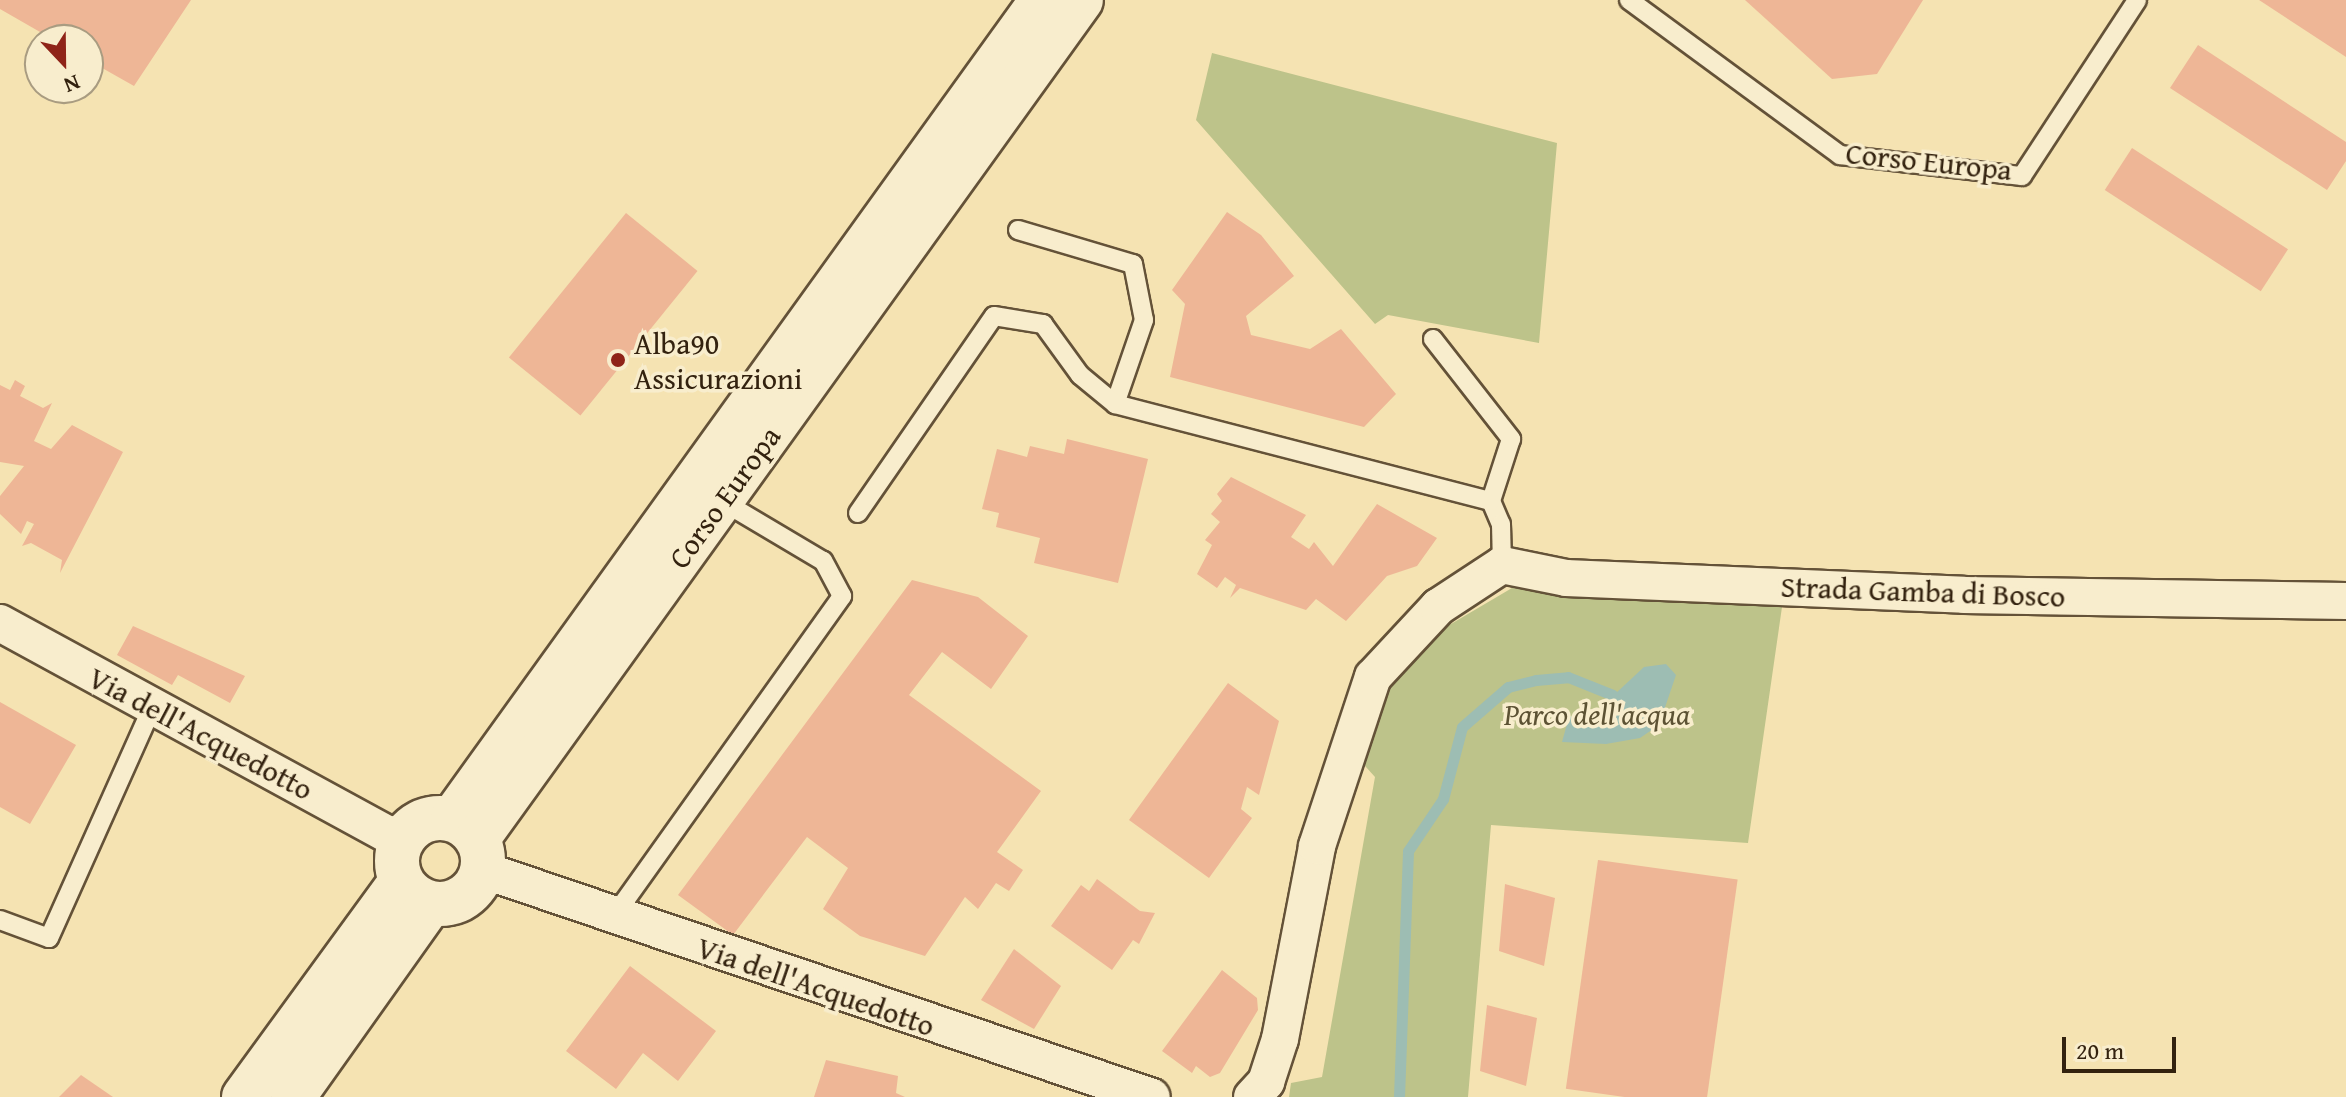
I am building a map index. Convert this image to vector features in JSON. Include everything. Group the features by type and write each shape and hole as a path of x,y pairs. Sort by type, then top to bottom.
{"main road":[{"name":"Corso Europa","path":"471,842 1042,0"},
{"name":"Corso Europa","path":"471,842 722,501 1081,0"},
{"path":"426,819 471,842 473,891 453,903 416,893 396,866 404,835 426,819"},
{"path":"244,1097 416,893"},
{"path":"293,1097 416,893"}],"street":[{"name":"Strada Gamba di Bosco","path":"1502,565 1566,578 1948,595 2346,601"},
{"path":"1252,1097 1266,1082 1280,1039 1317,846 1373,677 1438,607 1502,565"},
{"name":"Via dell'Acquedotto","path":"0,623 387,834 404,835"},
{"name":"Via dell'Acquedotto","path":"471,842 614,916 1152,1097"}],"lane":[{"name":"Corso Europa","path":"1629,0 1840,155 2022,176 2137,0"},
{"path":"1018,230 1133,264 1144,320 1115,404"},
{"path":"858,513 994,316 1043,324 1080,375 1115,404 1491,501"},
{"path":"1433,339 1511,439 1491,501 1501,524 1502,565"},
{"path":"614,916 842,596 823,561 722,501"},
{"path":"0,920 49,938 152,708"}],"green space":[{"path":"1212,53 1557,143 1539,343 1388,315 1375,324 1196,120"},
{"name":"Parco dell'acqua","path":"1512,588 1782,607 1748,843 1491,825 1468,1097 1289,1097 1291,1083 1322,1077 1375,777 1357,757 1376,696 1434,634"}],"water":[{"path":"1666,664 1676,675 1659,725 1640,738 1606,744 1562,742 1569,717 1600,708 1644,667"}],"building":[{"path":"0,0 191,0 134,86 104,69 104,24 26,24 0,9"},
{"path":"1745,0 1923,0 1877,74 1832,79"},
{"path":"2259,0 2346,0 2346,57"},
{"path":"2198,45 2346,142 2346,161 2327,190 2170,88"},
{"path":"2132,148 2288,249 2261,291 2105,190"},
{"path":"1227,212 1261,235 1294,276 1246,316 1251,335 1310,349 1341,329 1396,394 1364,427 1170,377 1185,304 1172,290"},
{"path":"626,213 697,271 580,415 509,358"},
{"path":"15,380 25,386 20,396 43,408 52,403 34,441 51,449 72,425 123,452 60,573 62,560 31,543 22,546 34,524 27,521 21,534 0,514 0,496 24,466 0,462 0,385 10,390"},
{"path":"1067,439 1148,459 1118,583 1034,563 1040,538 996,527 999,513 982,509 997,449 1027,457 1030,446 1064,454"},
{"path":"1231,477 1306,515 1291,537 1309,549 1314,542 1333,566 1377,504 1437,538 1417,566 1387,576 1346,621 1316,599 1306,610 1240,588 1230,598 1236,585 1225,577 1217,588 1197,574 1212,545 1205,540 1220,522 1211,514 1222,501 1217,494"},
{"path":"912,580 978,597 1028,636 991,689 942,652 909,695 1041,791 997,852 1023,870 1009,891 996,883 978,909 965,897 925,956 860,936 823,909 848,868 807,837 733,935 678,895"},
{"path":"133,626 245,676 230,703 178,675 172,685 117,655"},
{"path":"1228,683 1279,721 1259,795 1247,787 1241,809 1252,818 1209,878 1129,820"},
{"path":"0,702 76,745 30,824 0,807"},
{"path":"1598,860 1738,880 1707,1097 1625,1097 1566,1089"},
{"path":"1097,879 1140,911 1155,913 1139,944 1133,940 1112,970 1051,926 1081,885 1089,891"},
{"path":"1505,884 1555,898 1544,966 1499,951"},
{"path":"1014,949 1061,986 1034,1029 981,1000"},
{"path":"630,966 716,1031 678,1081 643,1053 616,1089 566,1051"},
{"path":"1222,970 1257,998 1258,1010 1220,1073 1210,1077 1196,1066 1192,1073 1162,1051"},
{"path":"1487,1005 1537,1018 1526,1086 1480,1071"},
{"path":"826,1060 898,1076 896,1093 905,1097 814,1097"},
{"path":"81,1075 113,1097 59,1097"}],"waterway":[{"path":"1399,1097 1408,851 1443,799 1462,727 1508,687 1536,680 1568,677 1613,695"}],"place":[{"name":"Alba90 Assicurazioni","path":"618,360"}]}
